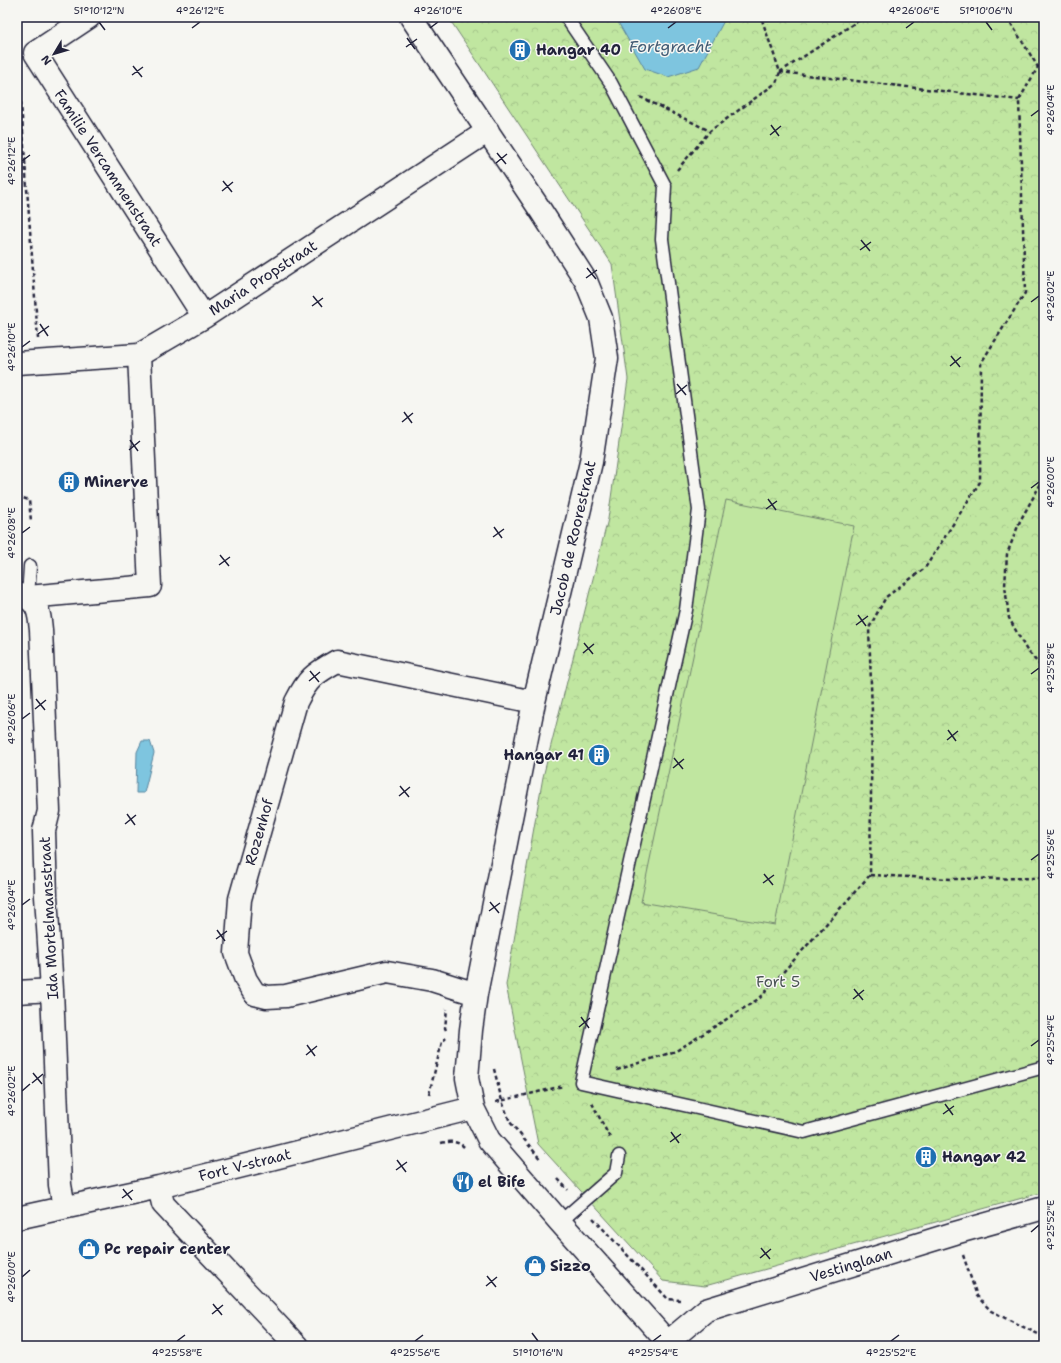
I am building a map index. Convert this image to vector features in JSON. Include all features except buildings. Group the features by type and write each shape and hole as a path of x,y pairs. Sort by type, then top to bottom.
{"street":[{"name":"Familie Vercammenstraat","path":"89,17 35,53 204,317"},
{"name":"Jacob de Roorestraat","path":"411,17 586,281 601,318 608,358 592,462 534,702 476,994 467,1078 473,1108 489,1140 560,1222 670,1344"},
{"name":"Maria Propstraat","path":"17,363 139,355 204,317 488,131"},
{"path":"22,595 150,586 139,355"},
{"name":"Ida Mortelmansstraat","path":"22,595 36,604 41,630 49,811 44,831 45,867 60,1185 64,1207"},
{"name":"Rozenhof","path":"476,994 432,980 387,972 286,996 267,997 255,994 246,980 236,953 240,899 296,702 303,688 315,674 337,661 534,702"},
{"path":"17,992 52,990"},
{"name":"Fort V-straat","path":"17,1218 159,1187 473,1108"},
{"path":"159,1187 163,1204 297,1346"},
{"name":"Vestinglaan","path":"670,1344 706,1310 955,1233 1044,1208"}],"lane":[{"path":"566,17 611,83 665,186 662,239 699,510 686,610 581,1082 804,1132 1044,1067"},
{"path":"22,595 30,566"},
{"path":"560,1222 616,1173 619,1156"}],"path":[{"path":"761,17 780,72"},
{"path":"665,186 710,130 776,83 780,72 864,17"},
{"path":"1007,17 1038,67"},
{"path":"473,1108 581,1082 676,1051 760,998 870,875 872,712 869,628 886,597 924,568 980,482 981,363 1025,293 1019,100 1038,67 1044,64"},
{"path":"18,70 39,361"},
{"path":"780,72 1019,100"},
{"path":"611,83 710,130"},
{"path":"17,162 25,161"},
{"path":"1044,397 1042,399 1044,402"},
{"path":"1044,478 1020,521 1007,554 1005,586 1009,618 1026,650 1044,670"},
{"path":"17,496 28,500 31,521"},
{"path":"870,875 951,879 1044,878"},
{"path":"429,1096 442,1042 448,1035 470,1039"},
{"path":"494,1064 494,1072 502,1101 510,1122 544,1163"},
{"path":"581,1082 619,1156"},
{"path":"435,1144 453,1142 462,1145 467,1150"},
{"path":"554,1175 668,1299 685,1300"},
{"path":"955,1233 977,1296 991,1311 1044,1337"}],"green space":[{"name":"Fort 5","path":"448,17 1044,17 1044,1192 705,1286 663,1281 538,1144 506,985 543,777 608,519 628,379 612,264"},
{"path":"726,500 854,526 775,925 641,902"}],"water":[{"name":"Fortgracht","path":"615,17 726,17 699,67 668,77 645,69"},
{"path":"142,741 150,741 154,753 144,793 136,793 137,752"}],"place":[{"name":"Hangar 40","path":"520,50"},
{"name":"Minerve","path":"69,482"},
{"name":"Hangar 41","path":"599,755"},
{"name":"Hangar 42","path":"926,1157"},
{"name":"el Bife","path":"463,1182"},
{"name":"Pc repair center","path":"89,1249"},
{"name":"Sizzo","path":"535,1266"}]}
